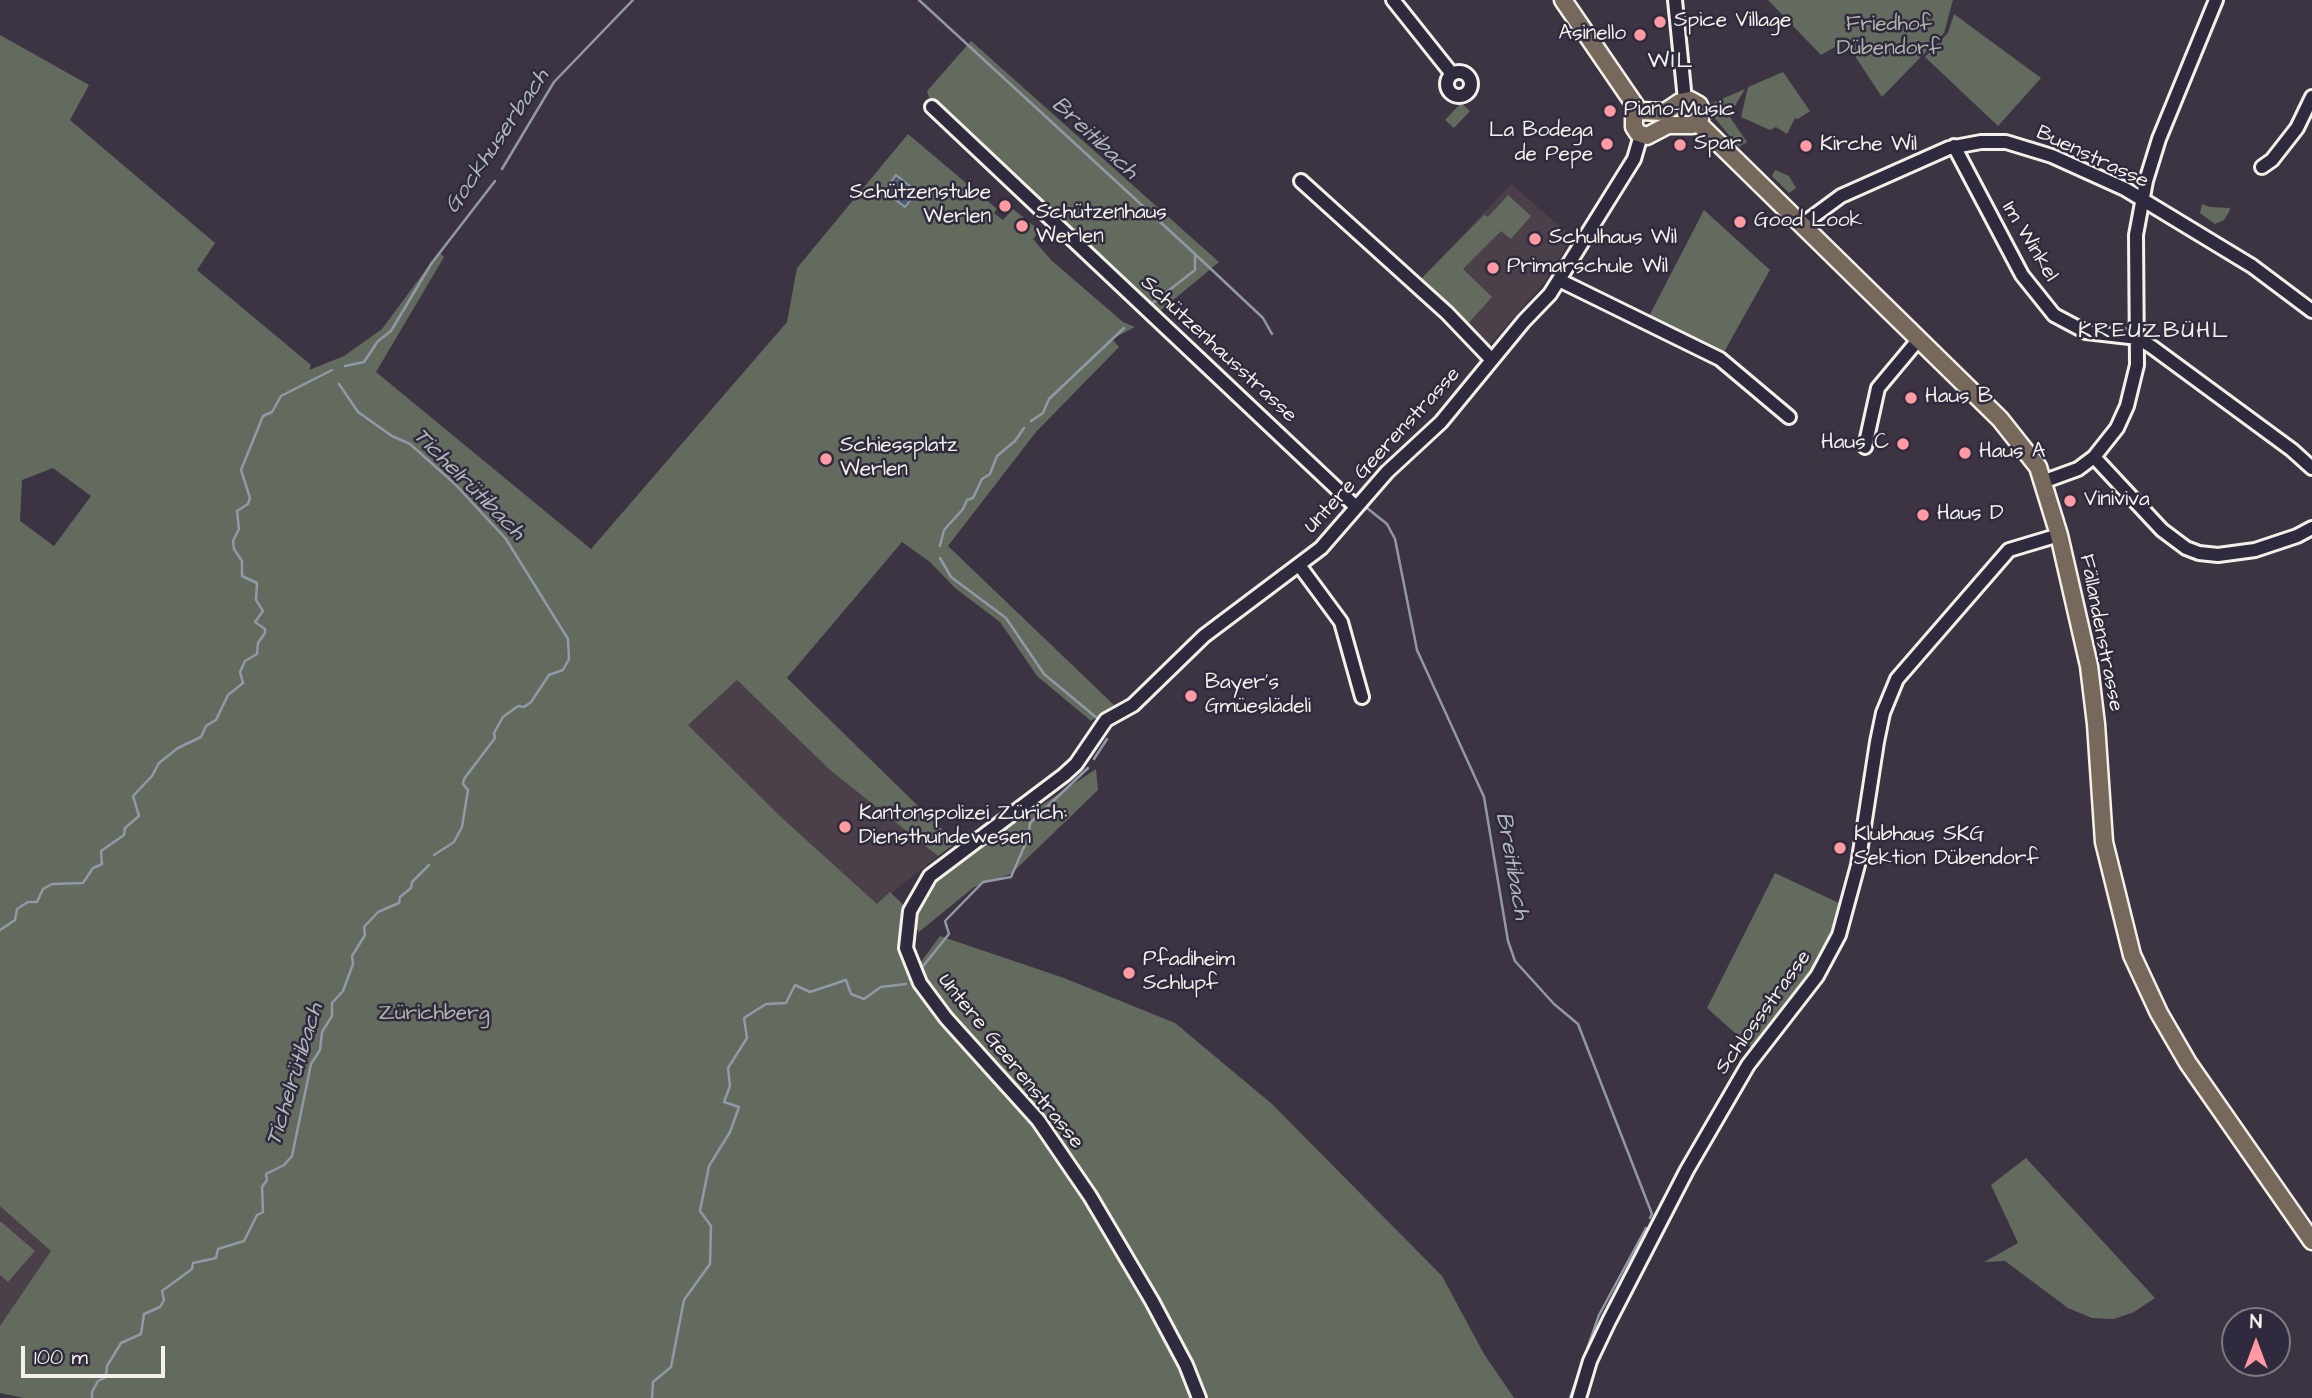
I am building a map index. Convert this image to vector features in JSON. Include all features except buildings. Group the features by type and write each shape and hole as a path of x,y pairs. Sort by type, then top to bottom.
{"main road":[{"path":"1563,0 1639,111"},
{"path":"1639,111 1665,112 1685,100"},
{"name":"Fällandenstrasse","path":"1685,100 1699,105 1701,115 1697,122 2017,437 2045,481 2094,696 2104,842 2117,904 2132,955 2159,1013 2188,1062 2312,1241"},
{"path":"1639,111 1633,123 1641,135 1651,135 1668,125 1689,126 1697,122"}],"street":[{"path":"1393,0 1452,74"},
{"path":"1675,0 1685,100"},
{"path":"2045,481 2078,469 2094,457 2117,428 2127,406 2136,373 2136,235 2142,200 2159,139 2216,0"},
{"path":"2262,167 2272,160 2297,128 2312,96"},
{"name":"Schützenhausstrasse","path":"932,107 1355,506"},
{"name":"Untere Geerenstrasse","path":"1199,1398 1186,1365 1163,1322 1090,1196 1038,1120 946,1018 920,983 908,954 907,919 917,894 930,876 1064,775 1076,764 1106,720 1133,705 1204,636 1245,602 1321,548 1355,506 1448,415 1491,359 1545,300 1559,280 1634,159 1641,135"},
{"name":"Buenstrasse","path":"1803,224 1840,196 1954,146 1995,142 2027,147 2125,189 2252,265 2312,311"},
{"name":"Im Winkel","path":"1954,146 2022,275 2054,315 2086,332 2137,338"},
{"name":"Untere Geerenstrasse","path":"1301,181 1447,313 1491,359"},
{"path":"1559,280 1720,359 1789,417"},
{"path":"2137,338 2189,373 2312,468"},
{"path":"1865,447 1878,388 1919,339"},
{"path":"2094,457 2162,530 2186,548 2199,553 2218,555 2255,550 2312,528"},
{"name":"Schlossstrasse","path":"1579,1398 1590,1361 1687,1170 1748,1065 1817,976 1839,935 1858,864 1877,742 1884,713 1897,679 2009,550 2059,534"},
{"path":"1299,565 1340,622 1362,697"}],"shaded area":[{"name":"Primarschule Wil","path":"1511,184 1572,237 1544,283 1487,348 1418,282"},
{"path":"737,680 830,770 938,856 877,905 782,818 688,725"},
{"path":"0,1206 52,1251 0,1326"}],"green space":[{"name":"Friedhof Dübendorf","path":"1768,0 1953,0 1944,33 1882,97 1845,41 1821,55"},
{"path":"1954,14 2041,78 1998,126 1925,57 1948,33"},
{"name":"Zürichberg","path":"0,35 89,85 70,120 215,243 197,270 311,365 309,370 344,356 382,329 439,252 444,257 376,372 591,549 787,322 797,268 908,134 997,209 994,213 1003,220 1013,209 1040,231 1033,239 1051,260 1123,322 1135,327 1112,339 1119,347 1036,432 948,546 1114,705 1091,721 1037,676 1000,622 955,588 930,562 902,542 787,678 956,843 938,856 830,770 737,680 688,725 782,818 877,904 890,892 910,911 923,893 958,861 1096,769 1098,790 1011,874 974,887 919,932 911,920 912,950 918,966 940,936 1064,978 1175,1023 1272,1104 1442,1276 1484,1354 1514,1398 24,1398 0,1393 0,1326 51,1251 0,1206","holes":["53,468 91,496 54,546 20,521 22,480"]},
{"path":"971,41 1219,262 1154,316 932,107 927,91"},
{"path":"1783,72 1810,111 1798,119 1795,118 1787,134 1776,127 1770,130 1741,117 1748,87"},
{"path":"1745,89 1729,116 1747,142 1739,147 1713,116 1710,104"},
{"path":"1461,103 1470,111 1454,128 1445,120"},
{"path":"1775,170 1789,176 1796,188 1789,193 1772,176"},
{"path":"1508,195 1531,216 1511,239 1501,231 1463,269 1492,297 1465,327 1418,282 1484,215 1488,217"},
{"path":"2202,204 2230,208 2224,220 2215,224 2200,213"},
{"path":"1704,210 1770,270 1720,359 1646,322"},
{"path":"1775,873 1843,905 1832,939 1818,966 1754,1050 1707,1008"},
{"path":"2026,1158 2155,1298 2134,1312 2114,1319 2092,1318 2068,1308 2005,1261 1984,1262 2018,1243 1991,1185"},
{"path":"0,1221 35,1251 8,1282 0,1275"}],"water":[{"path":"896,175 917,192 905,207 884,191"}],"waterway":[{"name":"Gockhuserbach","path":"502,169 554,82 633,0"},
{"name":"Breitibach","path":"919,0 1263,318 1272,334"},
{"name":"Gockhuserbach","path":"345,366 364,362 378,341 391,331 431,264 495,181"},
{"path":"1150,305 1195,270 1195,254"},
{"path":"1031,421 1043,413 1049,399 1124,328"},
{"name":"Gockhuserbach","path":"0,930 15,920 17,909 28,902 37,902 43,889 52,884 83,883 93,868 102,864 101,851 124,835 125,828 139,816 133,796 152,776 159,763 178,748 201,737 206,726 216,720 228,695 243,683 240,672 245,661 257,654 258,643 265,629 255,622 263,611 256,600 257,583 242,576 242,561 234,549 233,541 239,529 237,511 248,504 250,498 241,470 263,416 272,412 281,396 332,370"},
{"name":"Tichelrütibach","path":"339,384 358,412 392,436 410,444 455,484 506,539 568,639 569,659 563,670 549,675 531,702 524,707 518,706 503,717 494,733 495,738 464,779 463,784 468,790 462,827 454,842 434,855"},
{"path":"940,546 944,530 963,509 967,500 973,498 982,479 990,474 997,456 1015,441 1024,428"},
{"name":"Breitibach","path":"1367,508 1387,524 1395,539 1417,650 1484,797 1508,941 1515,961 1554,1004 1578,1024 1652,1214 1650,1218"},
{"path":"940,558 951,577 1006,618 1044,674 1097,718"},
{"path":"1094,759 1107,739"},
{"path":"920,970 949,934 945,921 983,882 1011,877 1028,838 1030,823 1088,768"},
{"name":"Tichelrütibach","path":"92,1398 92,1392 98,1381 106,1377 107,1366 121,1343 141,1334 144,1314 160,1307 164,1300 162,1291 192,1269 193,1263 216,1258 218,1249 244,1241 257,1215 263,1212 262,1187 267,1180 266,1174 284,1165 292,1156 311,1064 320,1050 322,1032 332,1016 332,1003 343,991 353,964 352,956 365,935 364,927 378,912 399,903 400,897 411,888 412,882 429,865"},
{"path":"652,1398 653,1382 671,1367 684,1300 710,1264 711,1226 700,1211 709,1166 730,1132 739,1107 724,1102 730,1086 728,1068 747,1038 744,1018 766,1004 786,1003 795,985 810,992 846,980 851,994 864,999 881,987 906,984"},
{"name":"Breitibach","path":"1570,1398 1599,1315 1646,1228"}],"place":[{"name":"Spice Village","path":"1660,22"},
{"name":"Asinello","path":"1640,35"},
{"name":"Piano-Music","path":"1610,111"},
{"name":"La Bodega de Pepe","path":"1607,144"},
{"name":"Spar","path":"1680,145"},
{"name":"Kirche Wil","path":"1806,146"},
{"name":"Schützenstube Werlen","path":"1005,206"},
{"name":"Good Look","path":"1740,222"},
{"name":"Schützenhaus Werlen","path":"1022,226"},
{"name":"Schulhaus Wil","path":"1535,239"},
{"name":"Primarschule Wil","path":"1493,268"},
{"name":"Haus B","path":"1911,398"},
{"name":"Haus C","path":"1903,444"},
{"name":"Haus A","path":"1965,453"},
{"name":"Schiessplatz Werlen","path":"826,459"},
{"name":"Viniviva","path":"2070,501"},
{"name":"Haus D","path":"1923,515"},
{"name":"Bayer's Gmüeslädeli","path":"1191,696"},
{"name":"Kantonspolizei Zürich: Diensthundewesen","path":"845,827"},
{"name":"Klubhaus SKG Sektion Dübendorf","path":"1840,848"},
{"name":"Pfadiheim Schlupf","path":"1129,973"}],"district":[{"name":"WIL","path":"1671,62"},
{"name":"KREUZBÜHL","path":"2154,332"}]}
